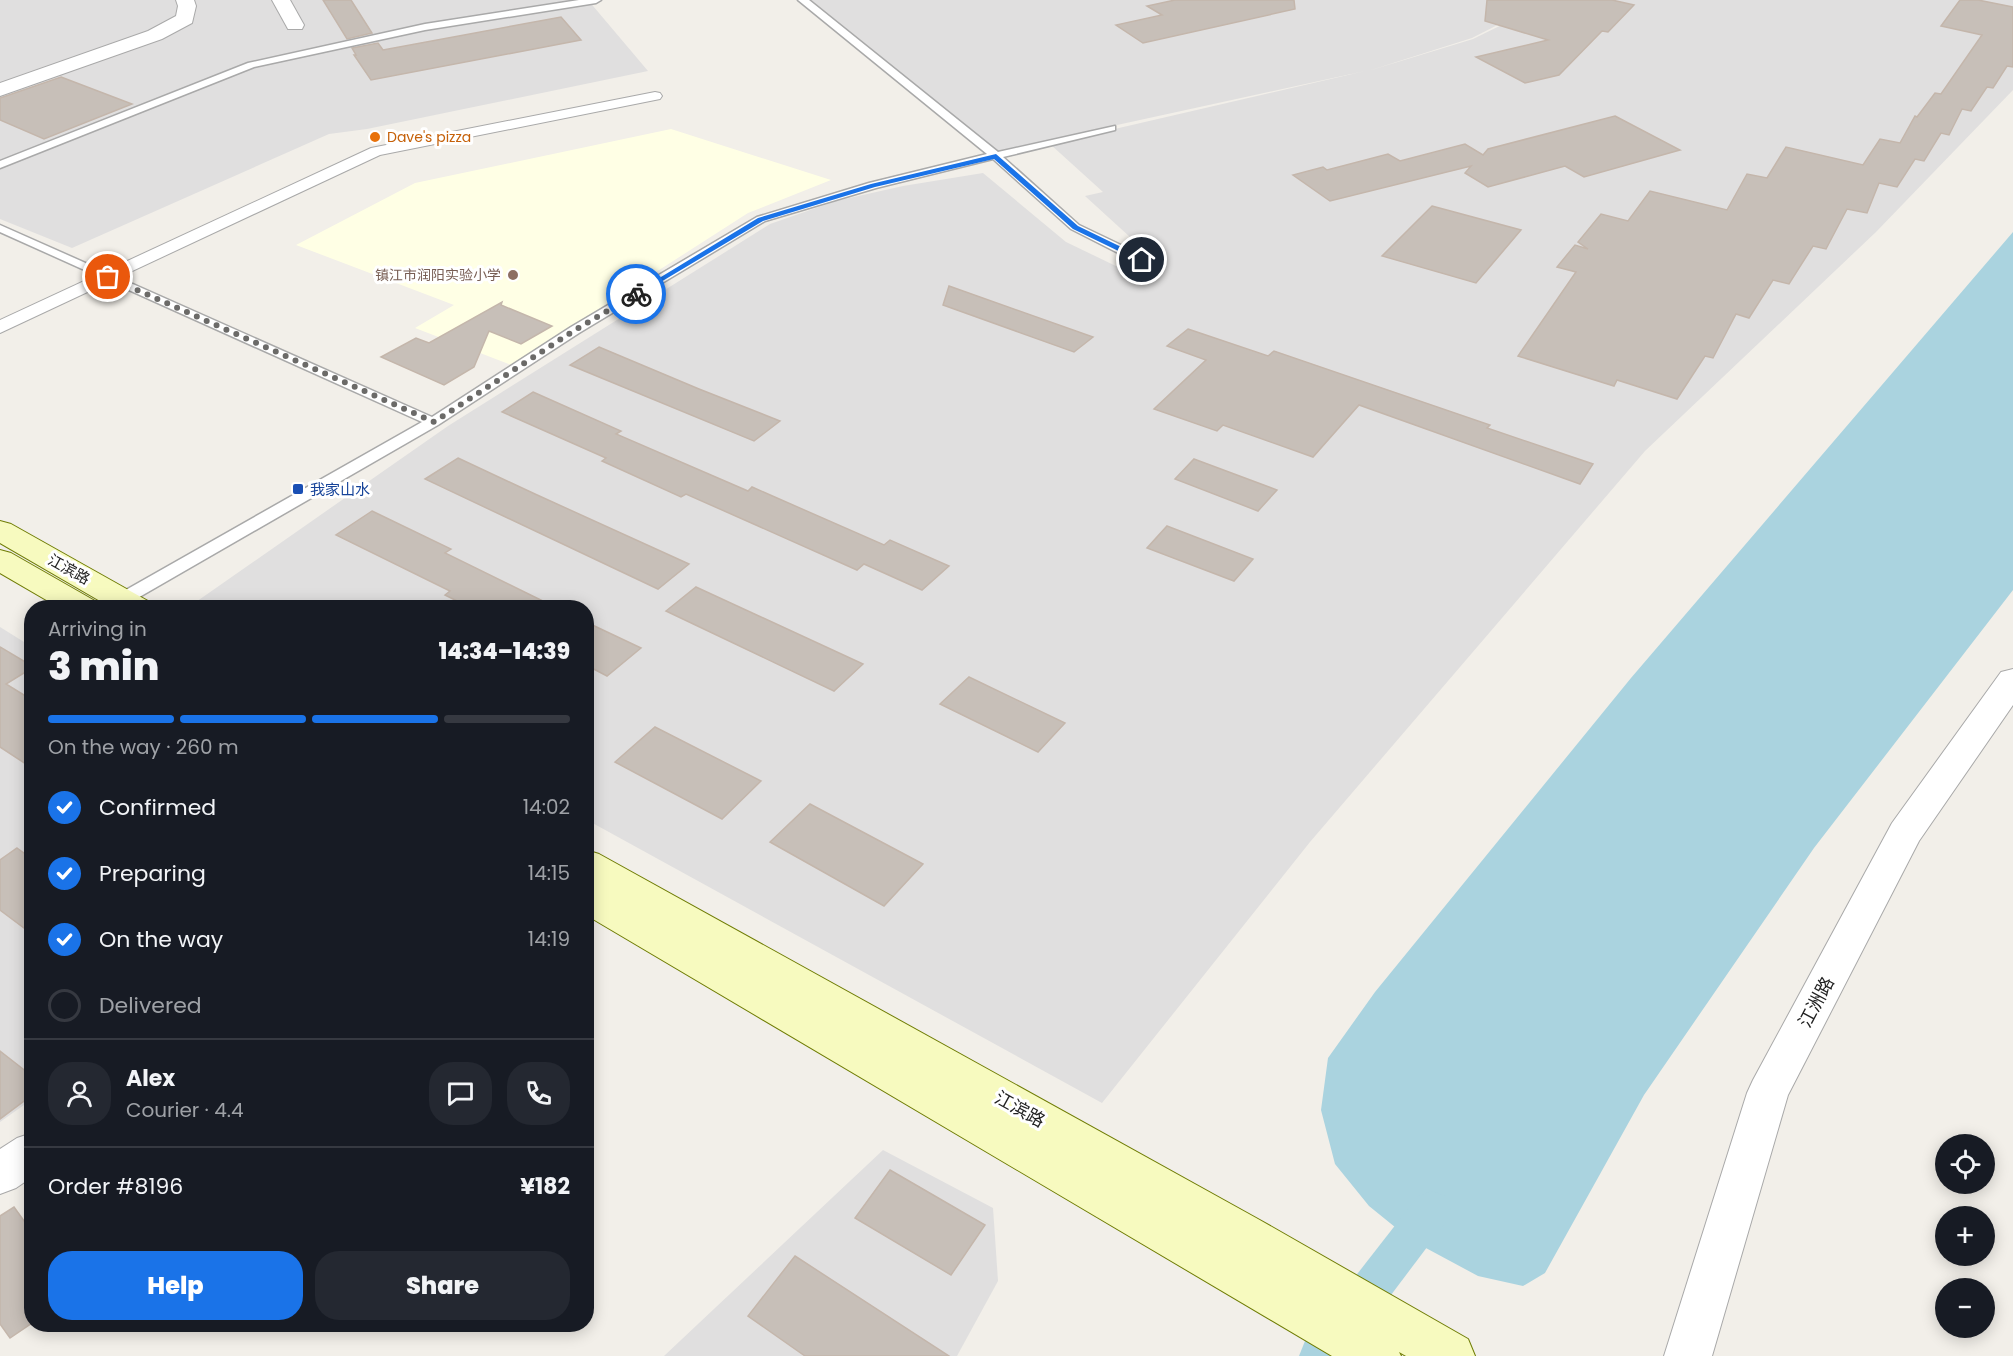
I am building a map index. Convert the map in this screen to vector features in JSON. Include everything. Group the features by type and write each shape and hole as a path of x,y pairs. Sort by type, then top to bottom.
{"main road":[{"name":"江滨路","path":"0,530 125,600"},
{"name":"江滨路","path":"0,560 70,600"},
{"name":"江滨路","path":"594,869 1231,1249 1377,1356"},
{"name":"江滨路","path":"594,900 1231,1249 1451,1356"}],"street":[{"path":"0,90 155,35 186,19 185,0"},
{"path":"281,0 295,24"},
{"path":"0,327 376,151 655,96"},
{"name":"江洲路","path":"1688,1356 1768,1093 1905,833 2013,680"},
{"path":"0,1174 24,1158"}],"lane":[{"path":"0,165 157,100 251,65 425,27 596,0"},
{"path":"803,0 996,156 1075,227 1142,260"},
{"path":"135,600 434,422 575,330 761,219 873,185 1111,128"},
{"path":"0,228 434,422"}],"shaded area":[{"path":"0,0 588,0 648,71 367,129 329,134 72,248 0,219"},
{"name":"我家山水","path":"811,0 1543,0 1472,38 1368,71 1473,39 1540,6 1546,0 2013,0 2013,90 1876,232 1645,451 1310,842 1102,1103 594,824 594,600 199,600 448,426 770,224 836,201 903,186 983,173 1066,242 1120,268 1153,258 1085,196 1103,192 1050,144 1365,71 998,151"},
{"name":"镇江市润阳实验小学","path":"671,129 831,180 748,213 511,365 415,328 454,305 296,245 415,183"},
{"path":"0,627 24,642 24,1105 0,1122"},
{"path":"883,1150 993,1208 998,1281 957,1356 664,1356"}],"water":[{"path":"2013,232 2013,590 1814,848 1644,1095 1545,1273 1523,1286 1478,1276 1411,1240 1369,1206 1335,1164 1321,1110 1328,1058 1375,992 1631,678"}],"building":[{"path":"323,0 351,0 372,33 347,39"},
{"path":"1175,0 1294,0 1295,9 1143,43 1116,25 1162,15 1147,6"},
{"path":"1487,0 1612,0 1634,5 1608,32 1602,31 1559,75 1525,83 1476,57 1548,40 1485,21"},
{"path":"1960,0 1978,0 2013,7 2013,67 2007,66 1993,88 1987,87 1971,111 1962,109 1949,135 1941,133 1924,161 1915,159 1897,187 1879,183 1867,213 1847,209 1826,249 1813,246 1789,284 1773,280 1749,318 1736,314 1713,358 1705,356 1677,399 1617,380 1614,386 1518,356 1576,272 1557,267 1575,245 1588,249 1578,242 1601,214 1628,221 1650,191 1727,210 1747,174 1767,178 1786,147 1863,165 1880,139 1900,143 1915,116 1917,117 1935,93 1941,94 1982,35 1941,26"},
{"path":"561,17 581,40 371,80 354,55 356,55 352,48 378,43 383,50"},
{"path":"61,77 132,104 44,139 0,120 0,98"},
{"path":"1615,116 1680,150 1584,177 1565,166 1488,187 1465,173 1471,166 1330,201 1293,175 1323,167 1327,170 1388,154 1400,161 1465,144 1483,155 1488,149"},
{"path":"1432,206 1521,230 1476,283 1382,256"},
{"path":"949,286 1093,337 1074,352 943,305"},
{"path":"502,302 501,305 552,326 521,344 489,331 474,367 444,385 381,357 416,338 429,343"},
{"path":"1188,329 1268,356 1274,351 1490,425 1487,428 1593,464 1580,484 1359,405 1313,457 1223,425 1217,431 1154,409 1206,360 1167,346"},
{"path":"599,347 780,421 754,441 570,365"},
{"path":"533,392 621,431 616,434 748,491 752,487 884,545 890,540 949,566 922,590 864,564 857,570 686,494 681,497 602,461 606,458 502,412"},
{"path":"458,458 689,564 658,589 425,479"},
{"path":"1194,459 1277,490 1258,511 1175,479"},
{"path":"372,511 451,549 445,553 541,600 455,600 445,595 450,591 336,535"},
{"path":"1167,526 1253,559 1234,581 1147,548"},
{"path":"696,587 863,664 834,691 666,611"},
{"path":"594,626 641,648 607,676 594,669"},
{"path":"0,647 24,661 24,673 6,684 24,695 24,763 0,747"},
{"path":"969,677 1065,723 1038,752 940,704"},
{"path":"655,727 761,781 722,819 615,762"},
{"path":"810,804 923,864 884,906 770,842"},
{"path":"17,848 24,853 24,928 0,910 0,860"},
{"path":"0,1051 24,1070 24,1101 0,1119"},
{"path":"890,1170 985,1225 951,1275 855,1218"},
{"path":"14,1207 24,1221 24,1328 10,1338 0,1324 0,1216"},
{"path":"795,1256 949,1356 805,1356 748,1316"}],"waterway":[{"path":"1320,1356 1432,1209"}],"way so far":[{"path":"108,277 434,422 575,330 636,294"}],"place":[{"name":"Dave's pizza","path":"375,137"},
{"name":"镇江市润阳实验小学","path":"513,275"},
{"name":"我家山水","path":"298,489"}],"route":[{"path":"636,294 761,219 873,185 996,156 1075,227 1142,260"}]}
